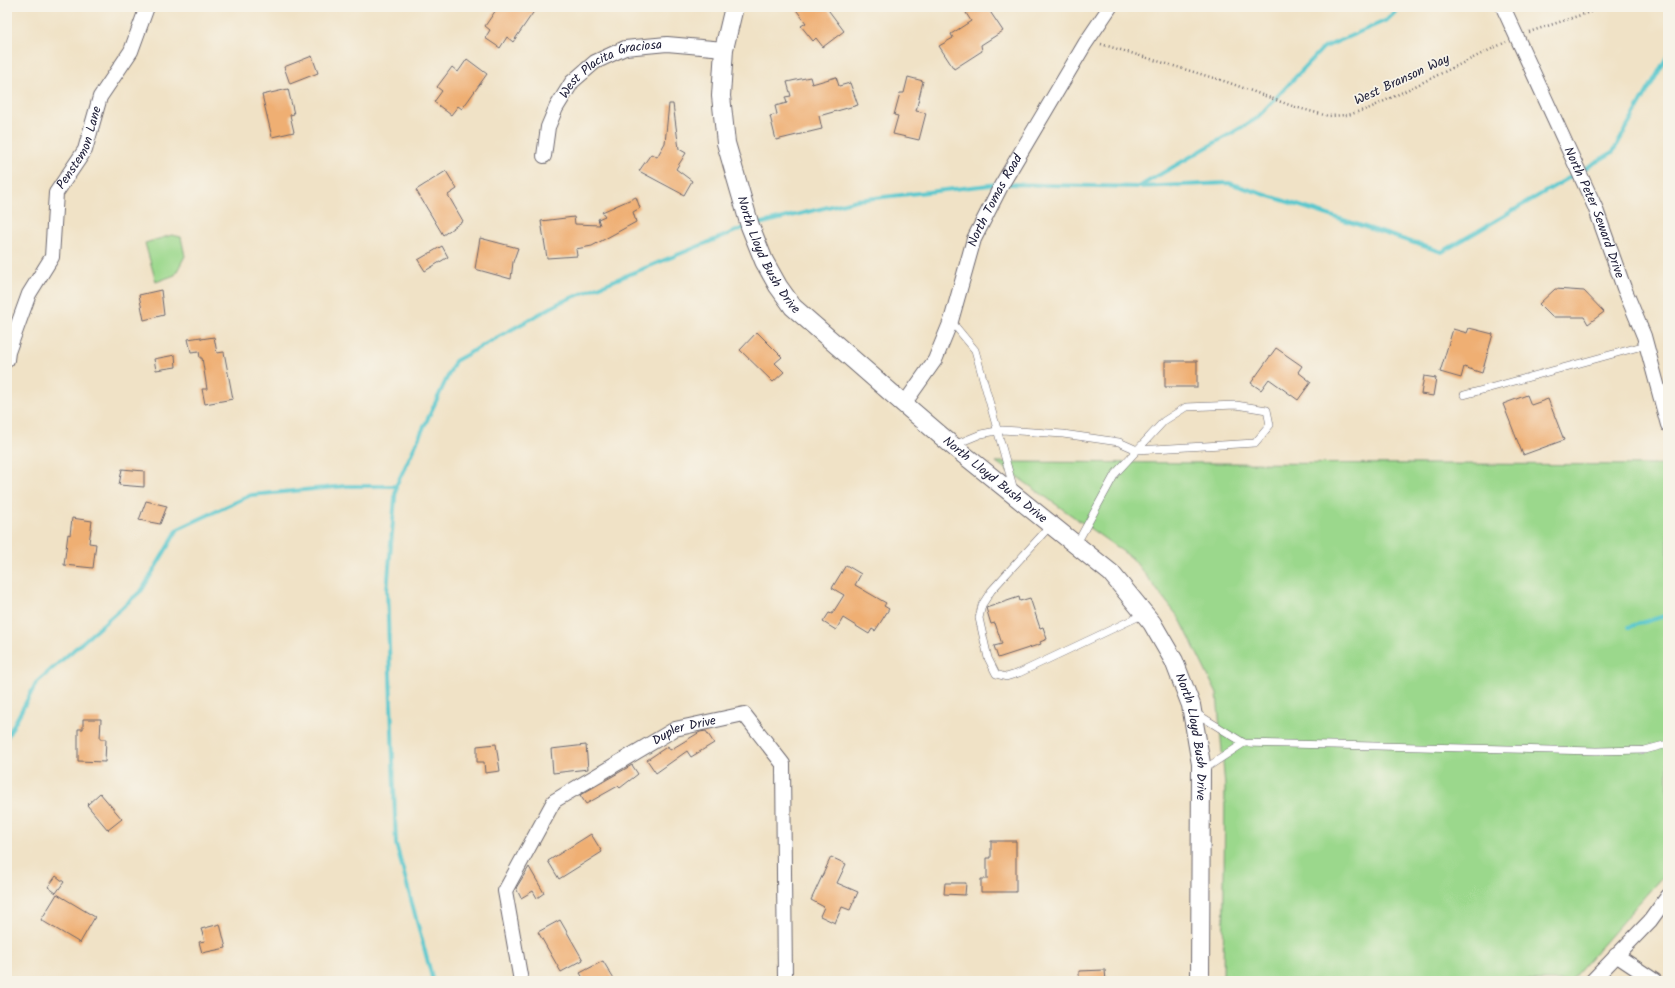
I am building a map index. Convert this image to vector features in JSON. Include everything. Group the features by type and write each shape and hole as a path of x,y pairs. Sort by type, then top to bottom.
{"street":[{"name":"Penstemon Lane","path":"7,360 8,352 29,294 52,256 56,193 85,150 100,97 131,51 147,7"},
{"name":"North Lloyd Bush Drive","path":"734,7 724,49 721,96 726,143 750,226 764,261 778,286 793,307 904,404 953,446 1111,573 1152,623 1174,661 1192,710 1201,764 1200,981"},
{"name":"North Tomas Road","path":"904,404 935,360 951,321 974,239 1002,184 1088,40 1110,7"},
{"name":"North Peter Seward Drive","path":"1503,7 1595,207 1646,344 1668,425"},
{"name":"West Placita Graciosa","path":"544,156 548,127 556,108 572,82 595,62 625,48 667,44 724,49"},
{"name":"Dupler Drive","path":"521,981 505,891 554,801 675,729 744,714 783,764 785,981"},
{"path":"1592,981 1650,921 1668,896"},
{"path":"1616,955 1654,981"}],"lane":[{"path":"951,321 975,350 1016,496"},
{"path":"1464,395 1646,344"},
{"path":"953,446 981,434 998,431 1063,434 1119,442 1137,450 1255,443 1270,425 1267,410 1236,405 1186,407 1164,421 1137,450 1115,474 1076,545"},
{"path":"1051,525 991,591 982,605 979,618 988,658 996,674 1006,677 1018,673 1144,614"},
{"path":"1192,710 1244,743 1597,751 1644,750 1668,744"},
{"path":"1201,772 1244,743"}],"path":[{"name":"West Branson Way","path":"1088,40 1227,82 1295,107 1328,116 1348,115 1370,108 1477,55 1535,30 1605,7"}],"green space":[{"path":"172,235 181,237 185,256 175,275 156,282 145,243"},
{"path":"996,462 1662,465 1668,494 1668,870 1570,981 1223,981 1225,786 1217,694 1180,619 1132,558"}],"building":[{"path":"498,7 537,7 513,42 507,37 500,48 485,38 490,30 485,26"},
{"path":"794,7 826,7 844,31 823,47 816,38 813,41 801,26 806,23"},
{"path":"976,7 987,7 1003,31 981,45 982,51 954,69 939,46 953,38 951,34 971,21 966,13"},
{"path":"312,56 318,73 290,84 284,67"},
{"path":"467,59 487,74 462,109 458,106 451,115 434,102 442,91 437,87 452,67 458,72"},
{"path":"810,77 812,84 836,77 839,86 850,83 858,105 819,116 822,129 776,140 770,116 777,114 775,106 787,103 785,97 791,96 787,82"},
{"path":"908,77 923,81 916,111 926,113 919,140 893,134 898,116 894,115 900,93 904,93"},
{"path":"288,89 294,114 290,115 294,132 272,137 262,95"},
{"path":"669,104 673,104 679,149 686,153 676,169 692,181 684,195 639,171 651,154 657,157 665,143"},
{"path":"446,171 457,189 448,195 463,221 443,235 416,190"},
{"path":"636,197 640,208 633,212 636,222 592,246 576,249 577,256 547,258 541,221 574,217 575,224 600,225 598,219 605,216 602,212"},
{"path":"480,238 518,248 513,262 511,279 475,269"},
{"path":"442,246 448,257 425,271 418,260"},
{"path":"1555,289 1584,291 1604,312 1588,324 1584,317 1552,317 1539,304"},
{"path":"161,290 164,315 144,320 139,295"},
{"path":"1469,328 1493,334 1482,373 1464,367 1461,378 1440,372 1453,329 1467,333"},
{"path":"757,332 782,357 775,363 784,372 773,382 740,350"},
{"path":"201,337 201,339 214,337 217,353 224,352 233,399 205,404 202,389 207,389 202,358 200,358 199,351 191,352 188,339"},
{"path":"1276,348 1302,366 1298,372 1311,382 1298,400 1269,379 1261,390 1251,383"},
{"path":"175,355 176,367 156,370 154,359"},
{"path":"1165,361 1197,361 1197,387 1165,387"},
{"path":"1424,376 1436,378 1433,396 1421,394"},
{"path":"1527,395 1531,405 1548,399 1564,440 1523,455 1503,404"},
{"path":"122,469 144,471 144,487 119,485"},
{"path":"146,501 167,506 160,524 139,520"},
{"path":"72,518 92,521 89,543 96,544 93,568 64,565 68,534 70,535"},
{"path":"846,565 861,574 855,585 886,603 884,606 889,609 875,631 872,629 869,634 843,618 836,630 823,622 829,613 832,614 844,595 832,588"},
{"path":"1019,597 1020,601 1030,598 1040,628 1043,627 1047,639 1040,642 1041,644 998,658 994,646 1002,644 995,623 991,624 986,608"},
{"path":"83,719 101,719 100,739 106,739 105,762 78,761 78,729 83,729"},
{"path":"706,731 714,743 691,757 687,751 656,773 647,760 668,746 670,750 700,732"},
{"path":"496,744 500,771 485,773 484,762 477,762 477,746"},
{"path":"586,745 588,769 553,773 551,749"},
{"path":"632,765 638,774 620,788 618,786 586,804 580,795"},
{"path":"100,793 122,819 108,830 87,805"},
{"path":"591,834 602,852 559,879 548,861"},
{"path":"991,841 1016,841 1016,892 981,892 981,879 987,879 987,858 991,858"},
{"path":"831,857 846,864 837,883 858,892 850,910 842,907 835,923 820,916 824,907 811,900"},
{"path":"529,867 544,893 537,898 533,891 521,898 516,888"},
{"path":"56,876 64,882 56,893 48,887"},
{"path":"945,883 966,883 965,895 944,894"},
{"path":"57,894 95,917 80,943 41,920"},
{"path":"560,920 583,960 561,972 538,932"},
{"path":"220,924 226,948 202,953 199,942 205,941 201,929"},
{"path":"603,961 615,981 585,981 580,973"},
{"path":"1105,970 1106,981 1079,981 1079,971"}],"waterway":[{"path":"1140,186 1256,119 1323,48 1387,20 1400,7"},
{"path":"1006,184 1138,187 1229,183 1442,252 1613,152 1668,55"},
{"path":"754,225 857,200 998,184"},
{"path":"433,981 396,844 387,590 396,486 455,361 561,302 746,227"},
{"path":"7,737 37,682 142,590 178,529 251,495 346,486 396,486"},
{"path":"1628,627 1668,615"}]}
